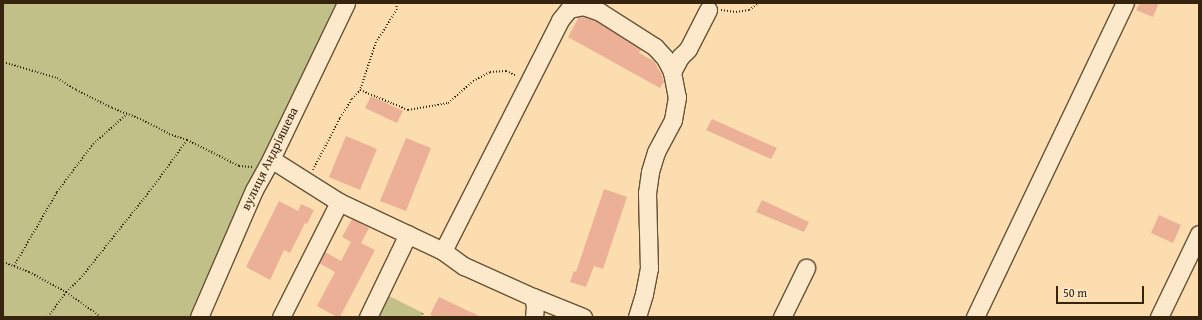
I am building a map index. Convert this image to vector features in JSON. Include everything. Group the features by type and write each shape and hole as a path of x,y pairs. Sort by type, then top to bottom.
{"street":[{"name":"вулиця Андріяшева","path":"199,317 254,190 346,3"},
{"path":"975,317 1125,3"},
{"path":"443,251 560,20 570,9 583,6 600,12 655,47 665,58 672,72 677,97 673,120 656,152 650,172 647,193 648,268 644,294 637,317"},
{"path":"672,72 680,57 688,49 708,10"},
{"path":"268,164 307,182 339,202 443,251 464,266 533,298 582,317"},
{"path":"281,317 339,202"},
{"path":"368,317 408,234"},
{"path":"1159,317 1199,234"},
{"path":"782,317 806,268"},
{"path":"533,298 535,306 534,317"}],"path":[{"path":"307,182 340,118 352,99 360,90 376,42 397,9 396,3"},
{"path":"708,10 736,12 749,10 758,3"},
{"path":"3,62 57,78 76,90 170,134 187,140 239,166 268,164"},
{"path":"360,90 408,110 448,103 473,81 490,72 506,71 521,77 532,74"},
{"path":"14,266 57,192 93,144 127,114"},
{"path":"48,317 66,292 80,279 129,218 187,140"},
{"path":"3,262 29,272 66,292 101,317"},
{"path":"421,317 423,313"}],"shaded area":[{"path":"3,3 346,3 200,317 3,317"},
{"path":"381,292 423,313 421,317 368,317"}],"building":[{"path":"1140,3 1159,3 1153,17 1136,10"},
{"path":"582,16 596,21 641,50 639,53 654,61 662,75 664,82 660,88 568,37 579,17"},
{"path":"371,96 403,111 397,123 365,108"},
{"path":"712,119 777,148 771,159 706,130"},
{"path":"346,136 377,149 360,190 329,177"},
{"path":"406,138 431,148 406,211 380,201"},
{"path":"604,189 627,197 603,269 594,266 586,287 570,282 574,271 576,272"},
{"path":"762,200 809,222 804,232 756,212"},
{"path":"279,201 298,211 301,204 314,210 307,224 305,223 290,253 284,250 270,280 246,267"},
{"path":"1159,215 1181,225 1173,243 1151,233"},
{"path":"352,219 369,228 361,243 375,250 340,317 337,317 317,306 335,272 319,263 325,252 341,261 351,242 342,237"},
{"path":"439,297 481,317 436,317 430,315"}]}
